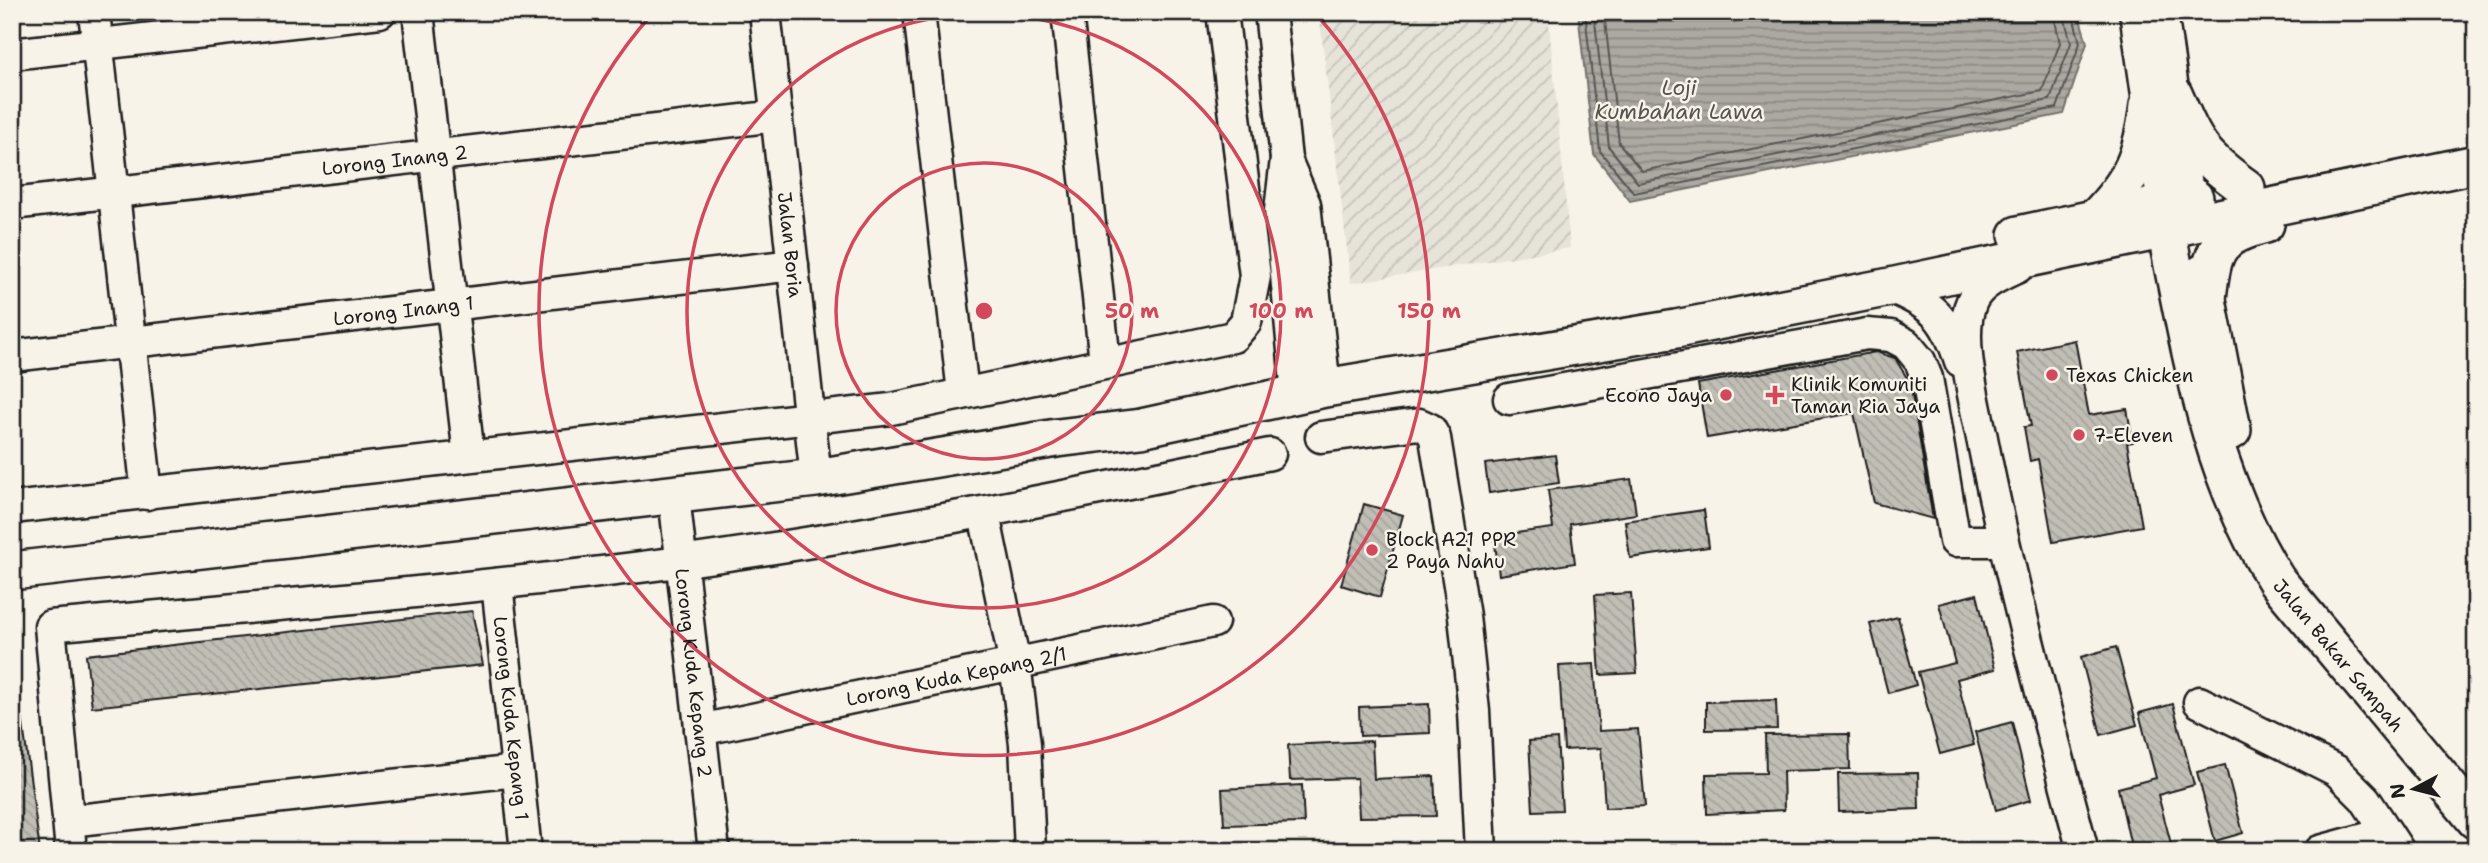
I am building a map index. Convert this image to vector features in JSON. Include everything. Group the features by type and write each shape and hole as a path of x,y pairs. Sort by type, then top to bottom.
{"main road":[{"path":"2161,100 2210,162 2246,188"},
{"path":"12,571 816,478 1057,438 1137,405 1309,379 1592,343 1676,329 2041,256 2110,229 2161,100"},
{"path":"2178,215 2246,188 2476,144"},
{"path":"2110,229 2142,250 2193,297 2234,232 2382,197 2476,166"},
{"path":"1309,379 1667,307 2178,215 2476,166"},
{"name":"Jalan Bakar Sampah","path":"2178,215 2193,297 2242,480 2243,515 2251,540 2277,580 2476,820"}],"street":[{"path":"94,12 148,494"},
{"path":"12,54 380,12"},
{"path":"418,12 469,456"},
{"name":"Jalan Boria","path":"765,12 812,419 816,478"},
{"path":"919,12 963,393"},
{"path":"1067,12 1105,362"},
{"path":"12,508 891,409 1233,337 1246,322 1255,276 1222,12"},
{"path":"1270,12 1286,159 1280,209 1309,379"},
{"path":"2135,12 2161,100 2178,215"},
{"path":"2161,100 2162,12"},
{"name":"Lorong Inang 2","path":"12,205 777,116"},
{"path":"2041,256 1991,281 1971,302 1967,329 1968,355 2003,541 2074,850"},
{"name":"Lorong Inang 1","path":"12,356 793,265"},
{"path":"1890,287 1914,297 1941,316 1950,332 1978,418"},
{"path":"1667,370 1676,329"},
{"path":"1509,398 1867,334 1891,336 1914,352 1927,378 1955,541 2003,541"},
{"path":"1592,343 1619,379"},
{"path":"1321,438 1419,424 1430,429 1434,438 1464,616 1485,850"},
{"path":"71,851 50,626 497,584 681,561 984,514 1270,454"},
{"name":"Lorong Kuda Kepang 2","path":"674,496 714,851"},
{"path":"984,514 1015,664 1025,744 1030,851"},
{"name":"Lorong Kuda Kepang 1","path":"497,584 526,851"},
{"name":"Lorong Kuda Kepang 2/1","path":"700,730 1213,622"},
{"path":"2199,702 2337,771 2365,799 2393,842 2320,851"},
{"path":"69,821 517,771"}],"shaded area":[{"path":"1319,12 1548,12 1570,248 1351,283"}],"water":[{"name":"Loji Kumbahan Lawa","path":"1578,12 2078,12 2087,43 2064,114 1630,201 1594,154"}],"building":[{"path":"2075,340 2089,415 2127,409 2133,442 2127,443 2142,526 2053,542 2038,459 2030,461 2024,427 2031,426 2017,352"},
{"path":"1876,352 1895,358 1910,383 1933,519 1874,503 1854,413 1707,438 1698,384"},
{"path":"1555,455 1559,483 1489,493 1485,464"},
{"path":"1631,479 1636,514 1570,524 1575,563 1499,575 1494,536 1553,528 1548,490"},
{"name":"Block A21 PPR 2 Paya Nahu","path":"1364,504 1403,515 1380,597 1341,585"},
{"path":"1704,510 1709,547 1630,558 1625,521"},
{"path":"1631,593 1637,673 1600,675 1595,595"},
{"path":"1977,594 1995,669 1957,679 1974,745 1940,754 1918,672 1955,663 1939,604"},
{"path":"472,611 483,665 92,707 86,655"},
{"path":"1898,617 1916,685 1888,693 1870,624"},
{"path":"2116,647 2137,725 2101,735 2081,657"},
{"path":"1594,664 1599,731 1638,729 1645,806 1605,808 1601,748 1564,750 1559,666"},
{"path":"1776,700 1777,729 1706,730 1706,702"},
{"path":"1429,704 1430,733 1360,736 1359,707"},
{"path":"2173,704 2194,785 2158,795 2173,851 2132,851 2118,788 2156,778 2139,713"},
{"path":"22,717 40,851 12,851 12,718"},
{"path":"2012,722 2031,800 1996,810 1975,732"},
{"path":"1849,734 1850,769 1783,771 1784,810 1707,814 1706,774 1766,773 1765,735"},
{"path":"1557,739 1562,810 1533,811 1529,741"},
{"path":"1372,741 1374,779 1434,776 1436,816 1359,817 1357,778 1290,780 1288,745"},
{"path":"2225,765 2243,833 2215,841 2197,772"},
{"path":"1918,773 1919,809 1839,812 1838,774"},
{"path":"1302,785 1304,823 1224,825 1222,789"}],"place":[{"name":"Texas Chicken","path":"2052,375"},
{"name":"Econo Jaya","path":"1726,395"},
{"name":"Klinik Komuniti Taman Ria Jaya","path":"1775,395"},
{"name":"7-Eleven","path":"2079,435"},
{"name":"Block A21 PPR 2 Paya Nahu","path":"1372,550"}]}
